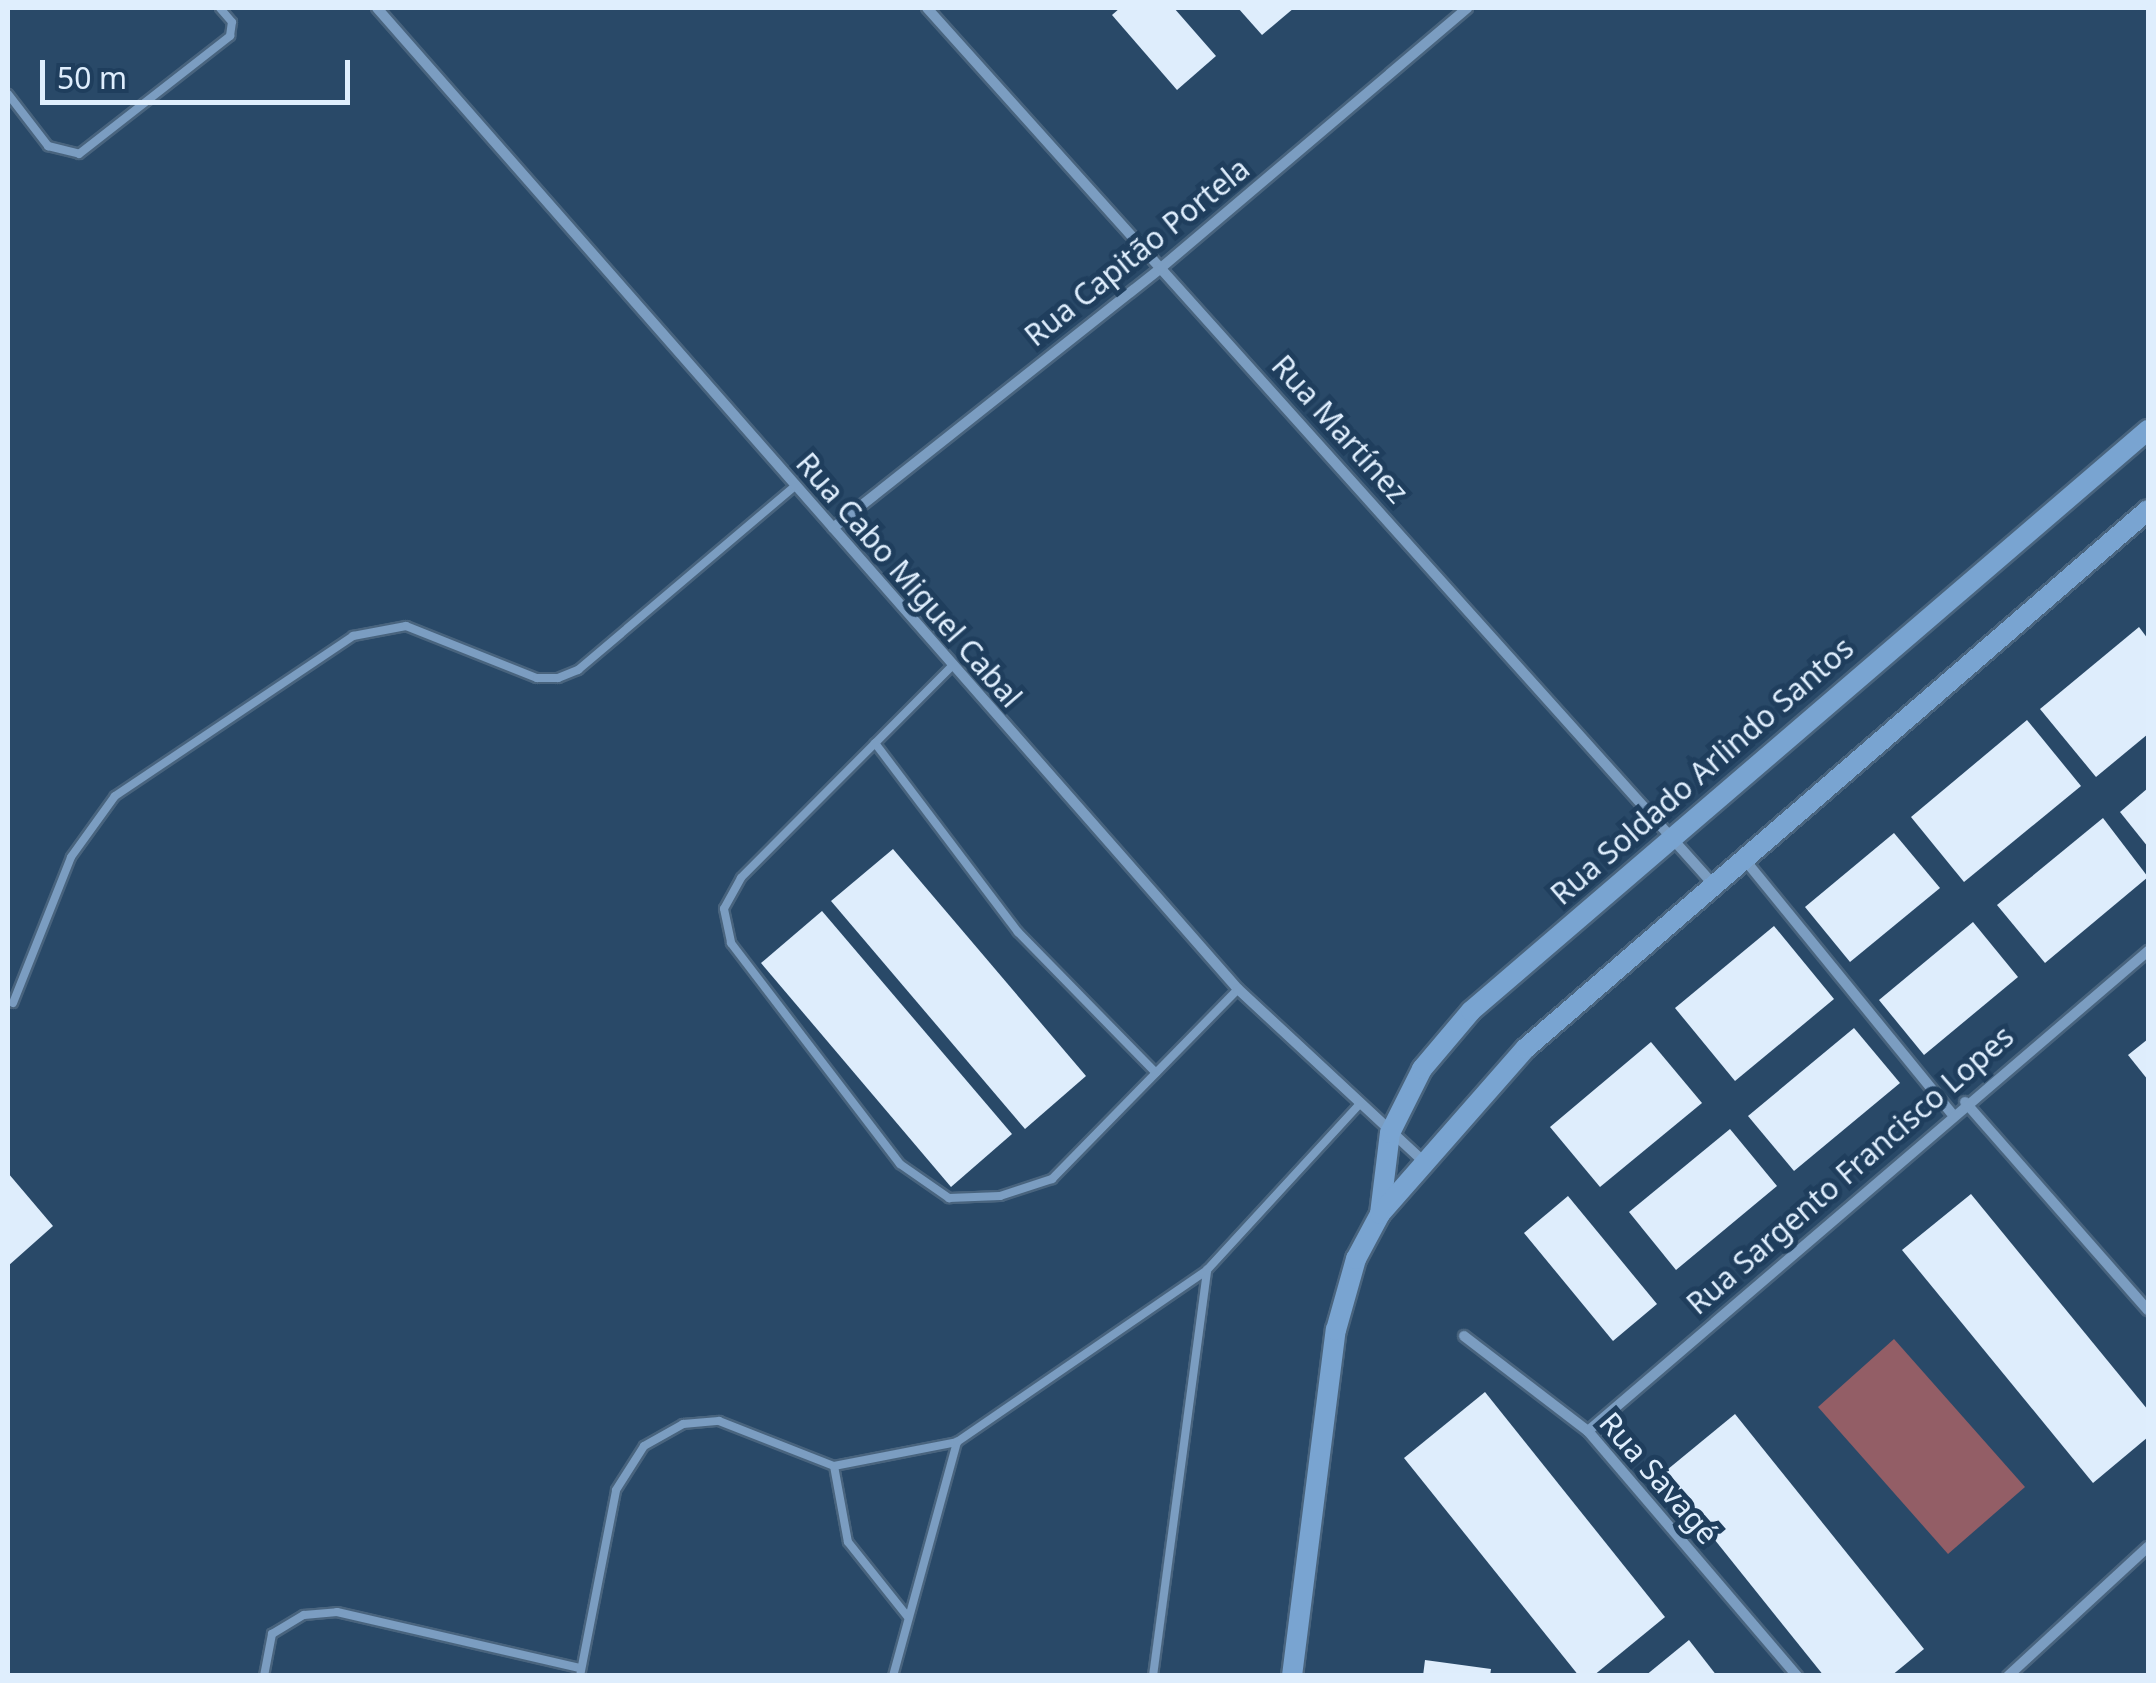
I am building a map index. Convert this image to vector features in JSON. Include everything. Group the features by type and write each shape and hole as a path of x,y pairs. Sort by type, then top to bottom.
{"main road":[{"name":"Rua Soldado Arlindo Santos","path":"1380,1214 1390,1133 1422,1069 1471,1011 2148,430"},
{"name":"Rua Soldado Arlindo Santos","path":"1292,1676 1336,1330 1356,1259 1380,1214 1514,1060 2148,510"}],"street":[{"name":"Rua Cabo Miguel Cabal","path":"377,8 1238,989 1358,1106 1425,1162"},
{"name":"Rua Martínez","path":"928,8 1714,886"},
{"name":"Rua Capitão Portela","path":"833,528 1162,268 1467,8"},
{"path":"1744,859 1950,1113"},
{"name":"Rua Sargento Francisco Lopes","path":"1588,1431 1950,1113 2148,950"},
{"path":"1965,1102 2148,1310"},
{"name":"Rua Savagé","path":"1464,1336 1588,1431 1797,1676"},
{"path":"2008,1676 2148,1547"}],"lane":[{"path":"8,94 48,146 79,154 230,36 232,22 220,8"},
{"path":"12,1002 71,857 115,796 353,636 406,626 537,678 558,678 578,670 794,487"},
{"path":"952,666 741,878 724,909 732,944 900,1164 949,1198 1000,1196 1052,1179 1238,989"},
{"path":"875,743 1018,932 1156,1072"},
{"path":"264,1676 272,1634 304,1615 337,1612 580,1672 616,1490 644,1446 683,1424 720,1421 834,1466 958,1442 1207,1270 1358,1106"},
{"path":"1152,1676 1207,1270"},
{"path":"892,1676 958,1442"},
{"path":"834,1466 848,1542 907,1616"}],"shaded area":[{"path":"1894,1339 2025,1487 1948,1554 1818,1407"}],"building":[{"path":"1120,8 1174,8 1216,56 1177,90 1112,15"},
{"path":"1238,8 1294,8 1262,35"},
{"path":"2139,627 2148,639 2148,734 2096,777 2040,709"},
{"path":"2027,720 2081,786 1964,882 1911,817"},
{"path":"2148,788 2148,847 2120,812"},
{"path":"2103,818 2148,877 2045,963 1997,905"},
{"path":"1894,833 1940,888 1850,962 1805,907"},
{"path":"893,849 1086,1076 1025,1129 831,901"},
{"path":"822,911 1012,1134 951,1187 761,963"},
{"path":"1973,922 2018,977 1924,1055 1879,1000"},
{"path":"1774,926 1834,999 1735,1081 1675,1008"},
{"path":"1854,1028 1900,1083 1794,1171 1748,1116"},
{"path":"2148,1039 2148,1080 2128,1055"},
{"path":"1651,1042 1702,1103 1600,1187 1550,1127"},
{"path":"1730,1129 1777,1186 1676,1270 1629,1212"},
{"path":"8,1173 53,1226 8,1266"},
{"path":"1971,1194 2148,1410 2148,1437 2093,1483 1902,1250"},
{"path":"1568,1196 1657,1304 1613,1341 1524,1233"},
{"path":"1485,1392 1665,1617 1593,1676 1579,1676 1404,1458"},
{"path":"1735,1414 1924,1649 1891,1676 1824,1676 1662,1474"},
{"path":"1689,1640 1717,1676 1645,1676"},
{"path":"1425,1660 1491,1669 1490,1676 1423,1676"}]}
